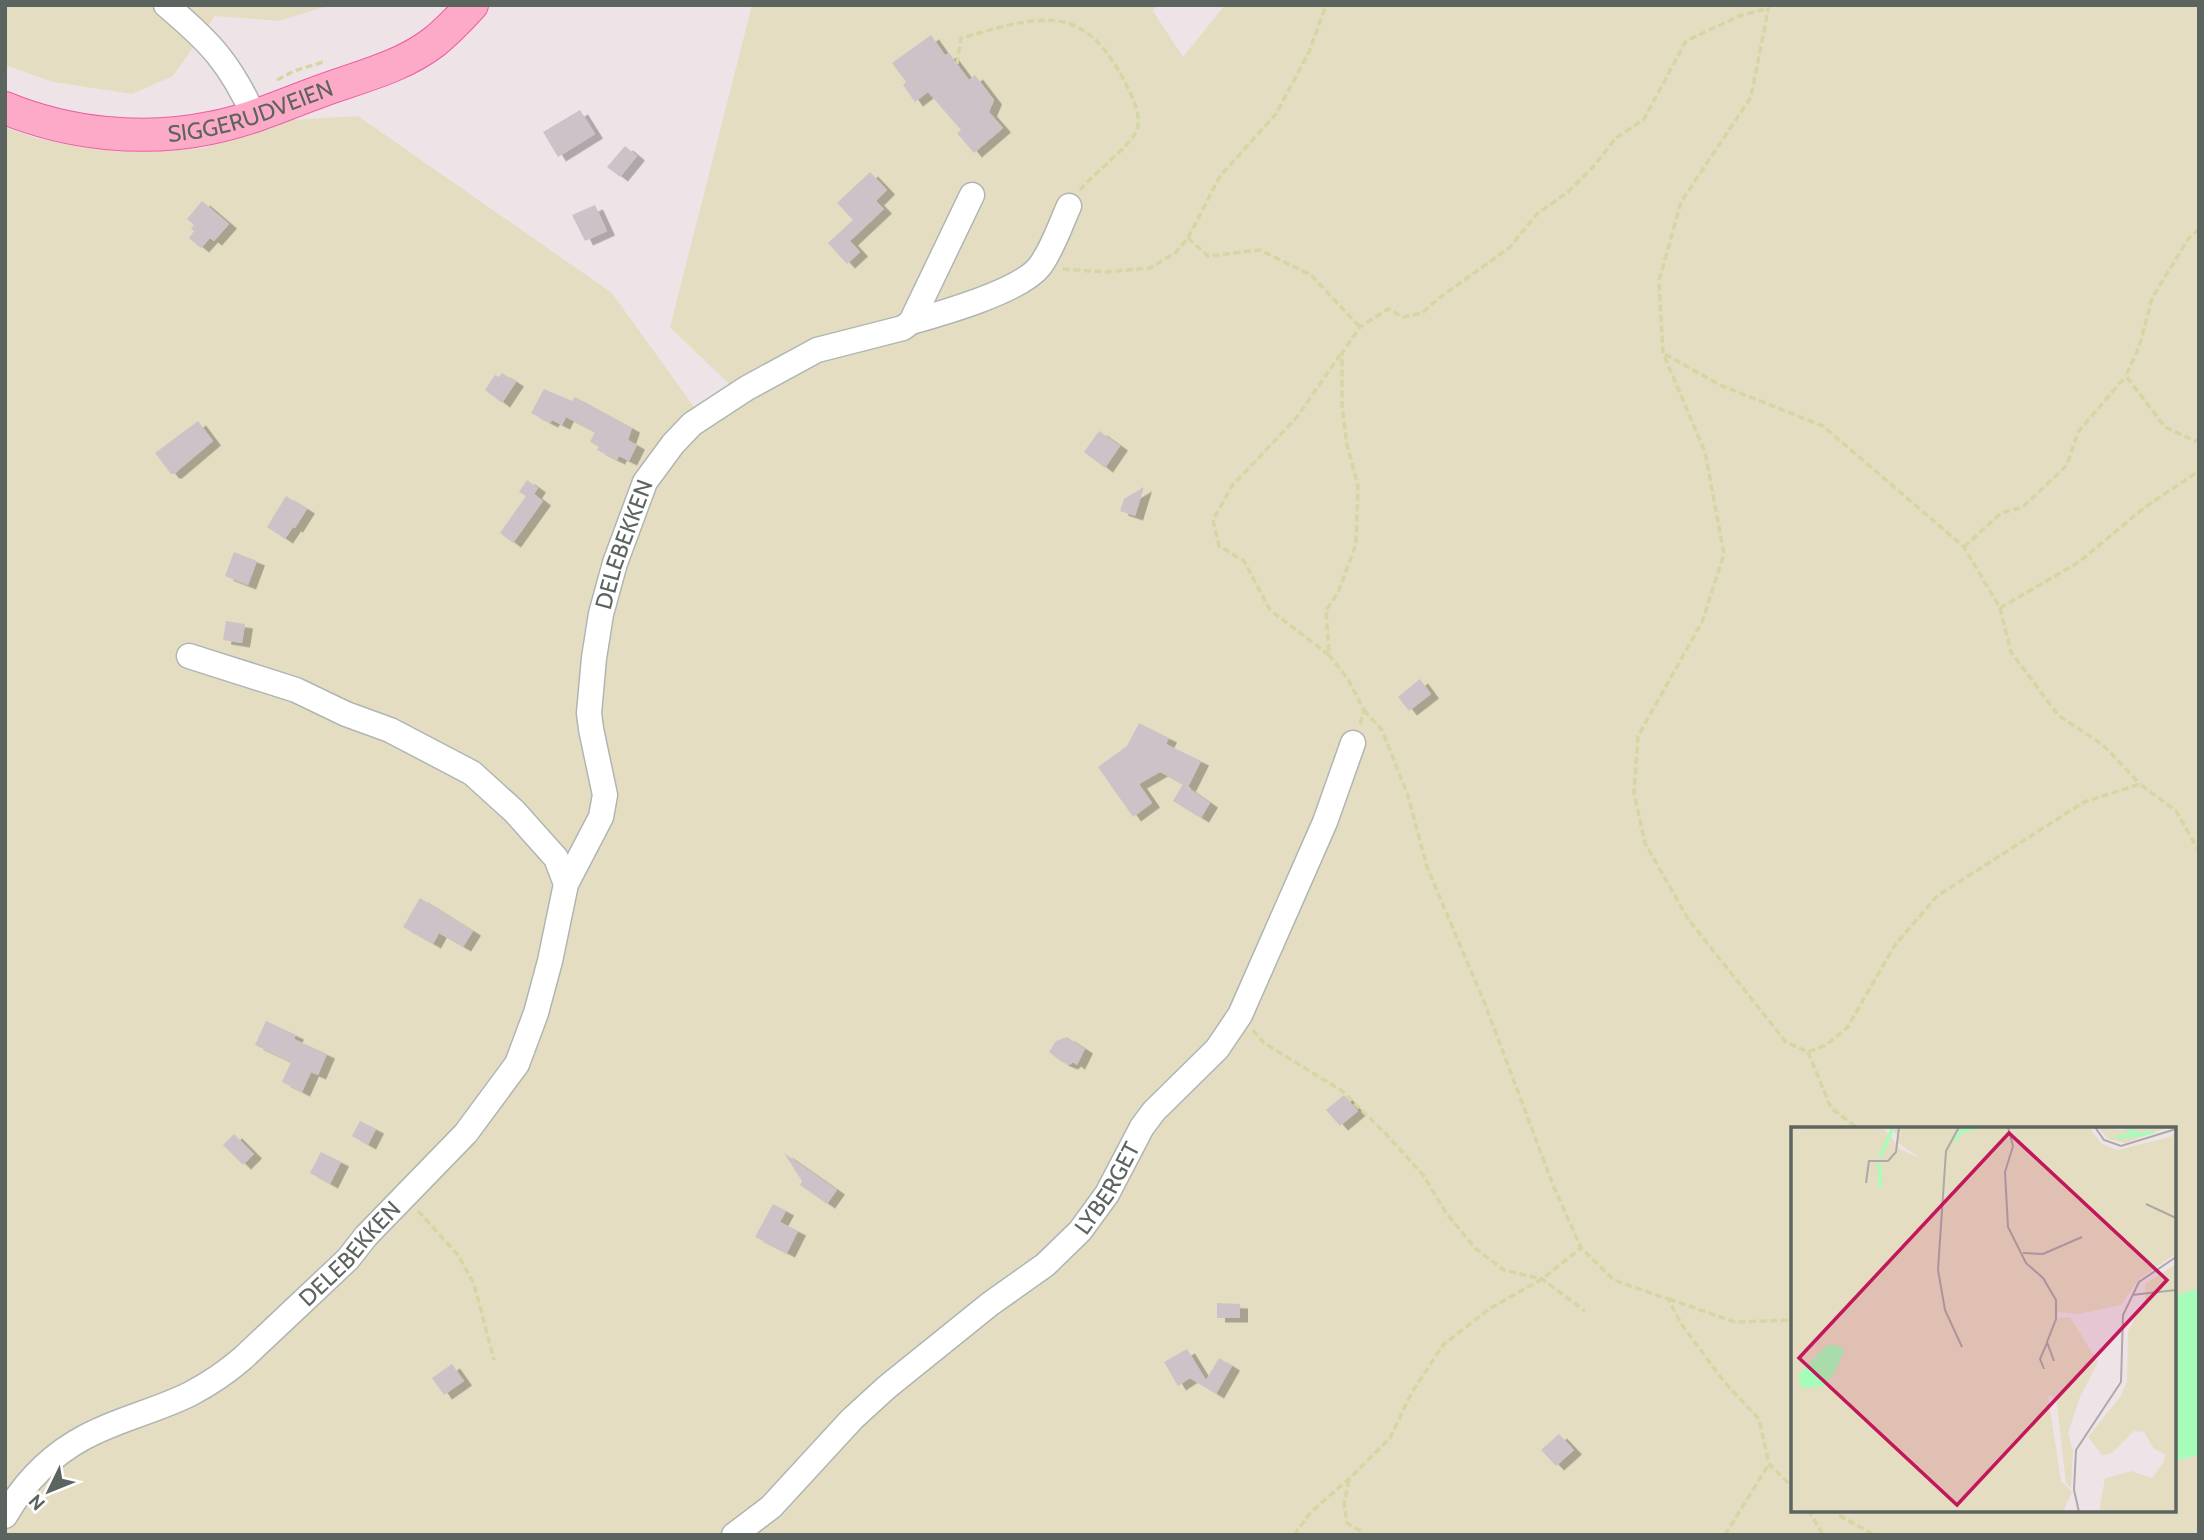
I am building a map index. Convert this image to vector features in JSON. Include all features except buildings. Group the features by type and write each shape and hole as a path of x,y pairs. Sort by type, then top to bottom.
{"main road":[{"name":"SIGGERUDVEIEN","path":"5,108 61,126 104,132 147,134 210,128 254,116 410,57 439,37 472,5"}],"street":[{"path":"166,5 208,42 233,72 254,116"},
{"path":"911,322 972,195"},
{"path":"1040,266 1069,206"},
{"name":"DELEBEKKEN","path":"5,1516 41,1469 73,1444 94,1432 189,1395 226,1372 267,1337 339,1268 466,1133 517,1064 536,1013 566,884 601,817 606,795 589,713 601,614 615,563 645,482 681,435 702,417 747,387 817,350 903,328 911,322 1020,283 1040,266"},
{"path":"189,656 296,690 346,714 390,730 472,773 514,811 556,858 566,884"},
{"name":"LYBERGET","path":"734,1535 771,1507 852,1419 887,1387 956,1330 1045,1265 1080,1231 1107,1194 1131,1146 1154,1111 1217,1049 1240,1015 1325,822 1353,743"}],"path":[{"path":"1040,266 1107,272 1150,268 1175,253 1188,238 1220,176 1276,114 1309,52 1326,5"},
{"path":"1791,1320 1735,1322 1614,1280 1581,1248 1553,1185 1485,1004 1427,867 1408,796 1382,730 1364,710 1348,679 1329,655 1270,610 1244,561 1219,546 1213,520 1232,486 1297,417 1360,327 1388,309 1403,317 1422,313 1509,248 1537,214 1569,191 1593,167 1616,138 1644,119 1686,41 1739,16 1769,6 1751,97 1681,202 1659,281 1663,353 1705,452 1724,554 1702,622 1638,736 1634,793 1645,843 1688,919 1786,1042 1808,1052 1831,1108 1856,1127"},
{"path":"957,64 961,38 1023,21 1042,19 1074,22 1094,36 1105,49 1127,87 1139,123 1128,142 1086,182 1069,206"},
{"path":"1964,547 2001,513 2023,507 2067,465 2078,432 2126,376 2139,347 2152,298 2189,238 2199,229"},
{"path":"1188,238 1208,256 1260,250 1311,275 1360,327"},
{"path":"1329,655 1326,610 1338,593 1356,544 1359,486 1347,444 1342,406 1342,353"},
{"path":"1663,353 1720,385 1824,426 1964,547 2000,608 2011,652 2058,715 2103,745 2140,784 2176,811 2199,851"},
{"path":"2126,376 2165,427 2195,441 2199,440"},
{"path":"2000,608 2079,562 2145,507 2199,471"},
{"path":"1353,743 1364,710"},
{"path":"1808,1052 1826,1045 1847,1028 1895,946 1937,896 2084,802 2140,784"},
{"path":"1240,1015 1264,1042 1342,1091 1385,1133 1423,1175 1446,1213 1476,1249 1504,1270 1542,1279 1585,1311"},
{"path":"404,1197 435,1227 458,1255 474,1284 494,1360"},
{"path":"1294,1535 1311,1512 1390,1438 1412,1392 1443,1345 1489,1309 1542,1279 1581,1248"},
{"path":"1668,1299 1682,1325 1725,1383 1759,1419 1769,1464 1791,1486"},
{"path":"1725,1535 1769,1464"},
{"path":"1350,1478 1344,1504 1347,1523 1362,1535"},
{"path":"1809,1512 1823,1535"},
{"path":"1834,1512 1874,1535"}],"shaded area":[{"path":"5,5 330,5 279,21 215,16 173,76 132,94 53,82 5,65"},
{"path":"752,5 1157,5 1153,11 1183,57 1225,5 2199,5 2199,1288 2176,1295 2176,1127 1791,1127 1791,1512 2176,1512 2176,1461 2199,1455 2199,1535 5,1535 5,127 35,138 120,152 203,148 290,120 358,116 612,293 699,414 735,390 670,327"},
{"path":"2199,1288 2199,1455 2176,1461 2176,1295"}]}
